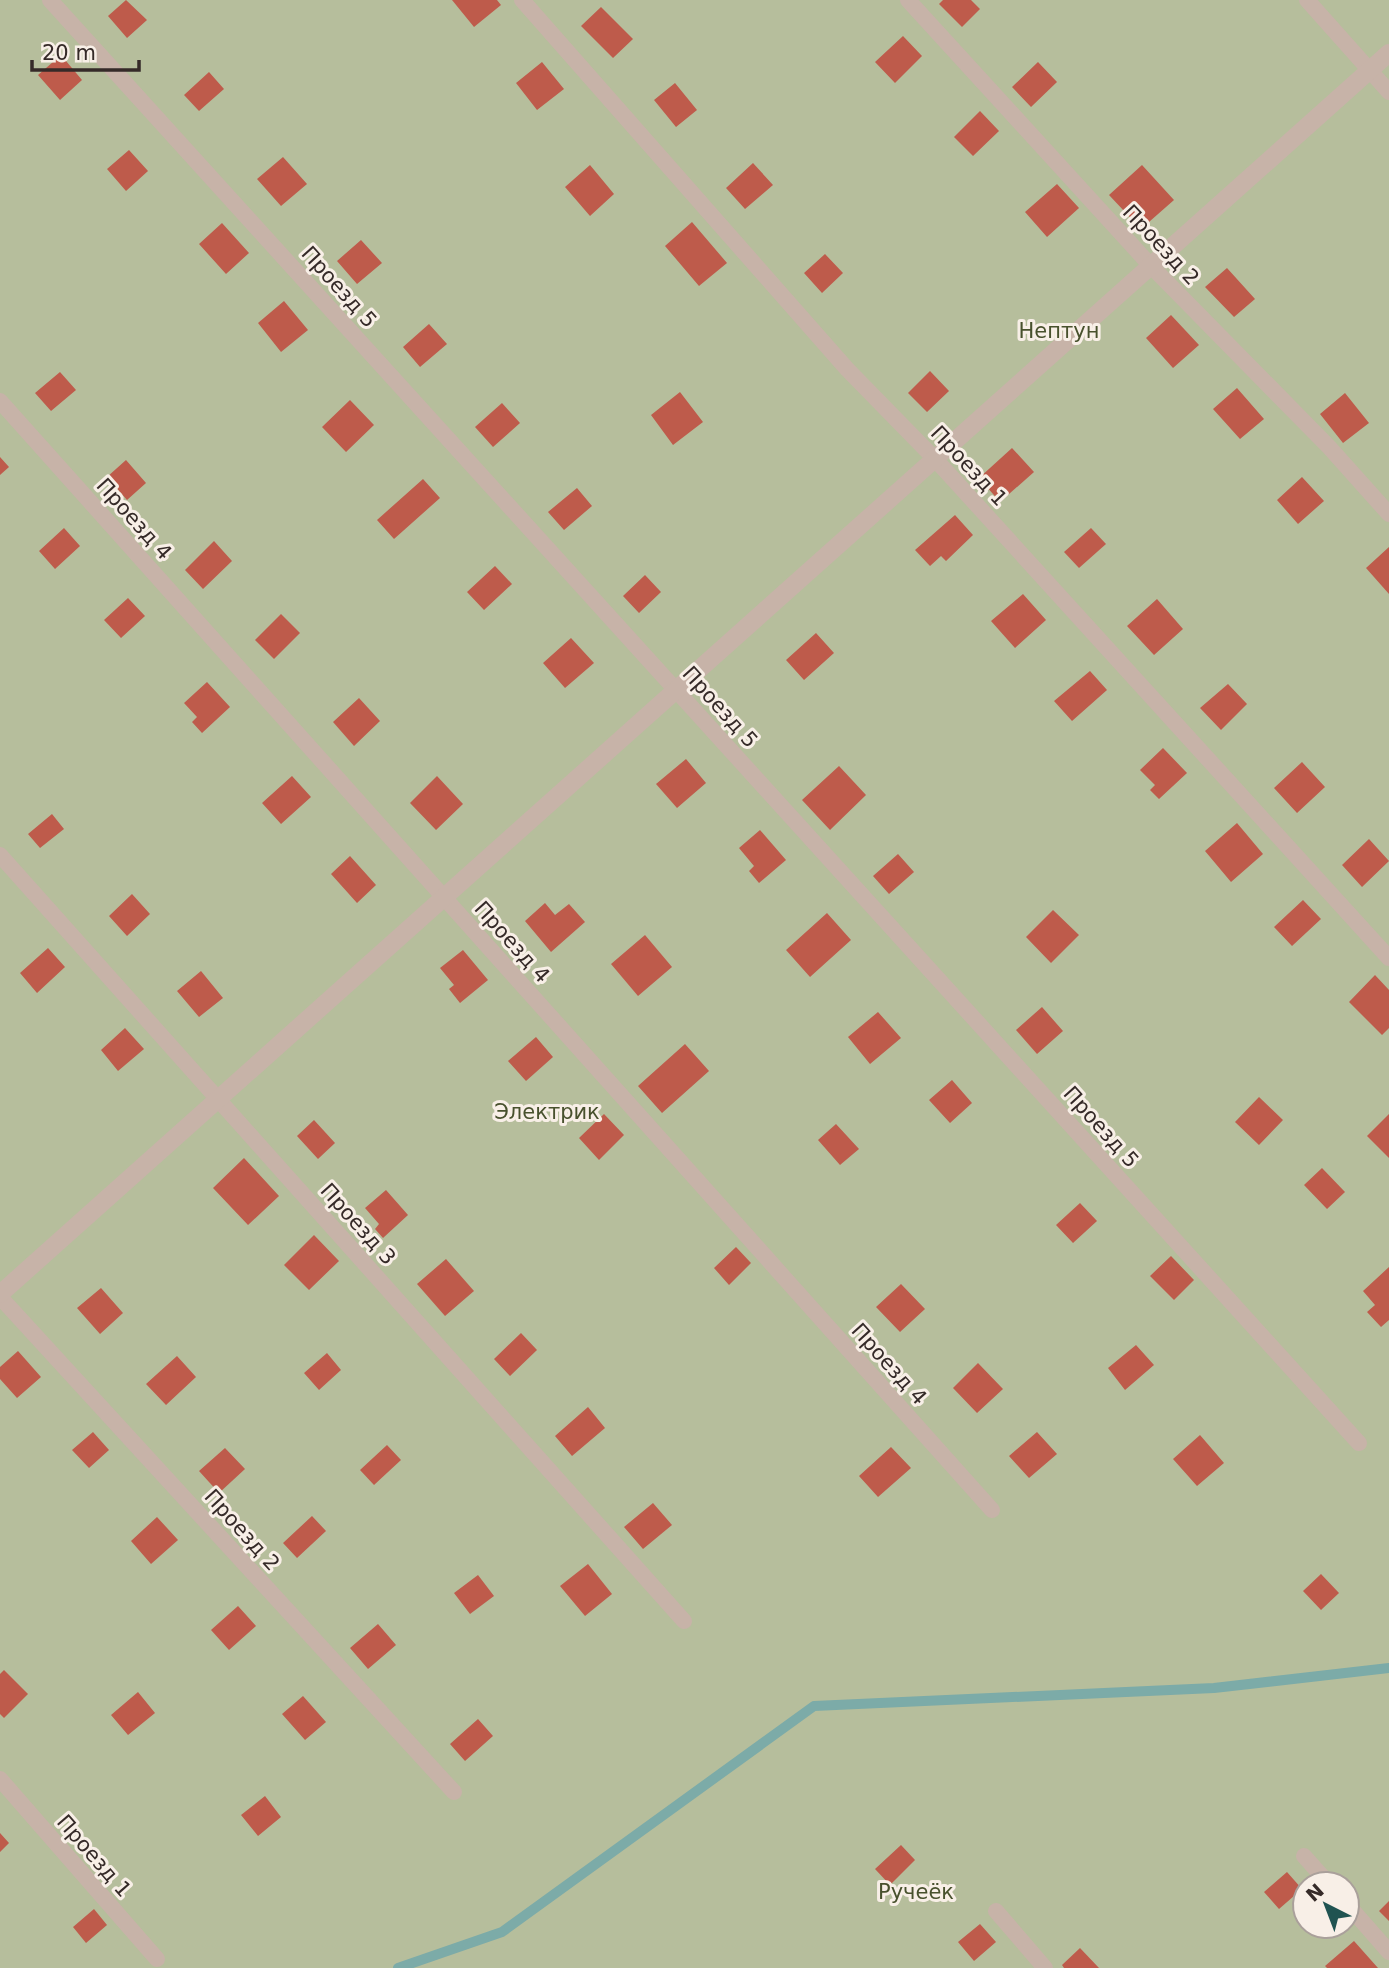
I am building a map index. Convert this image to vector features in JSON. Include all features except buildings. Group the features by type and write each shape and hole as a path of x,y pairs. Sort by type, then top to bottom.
{"street":[{"path":"0,1296 1389,53"}],"lane":[{"name":"Проезд 5","path":"50,0 1359,1443"},
{"name":"Проезд 1","path":"522,0 847,369 934,459 1389,958"},
{"name":"Проезд 2","path":"908,0 1151,266 1329,447 1389,514"},
{"path":"1307,0 1389,92"},
{"name":"Проезд 4","path":"0,401 992,1510"},
{"name":"Проезд 3","path":"0,855 684,1621"},
{"name":"Проезд 2","path":"0,1296 454,1792"},
{"name":"Проезд 1","path":"0,1779 157,1959"},
{"path":"1304,1856 1316,1870"},
{"path":"996,1911 1045,1968"},
{"path":"1361,1920 1389,1952"}],"green space":[{"name":"Электрик","path":"0,0 1389,0 1389,1968 0,1968"}],"waterway":[{"path":"398,1968 502,1932 814,1706 1214,1688 1389,1668"}],"park label":[{"name":"Нептун","path":"1059,331"},
{"name":"Ручеёк","path":"916,1892"}]}
